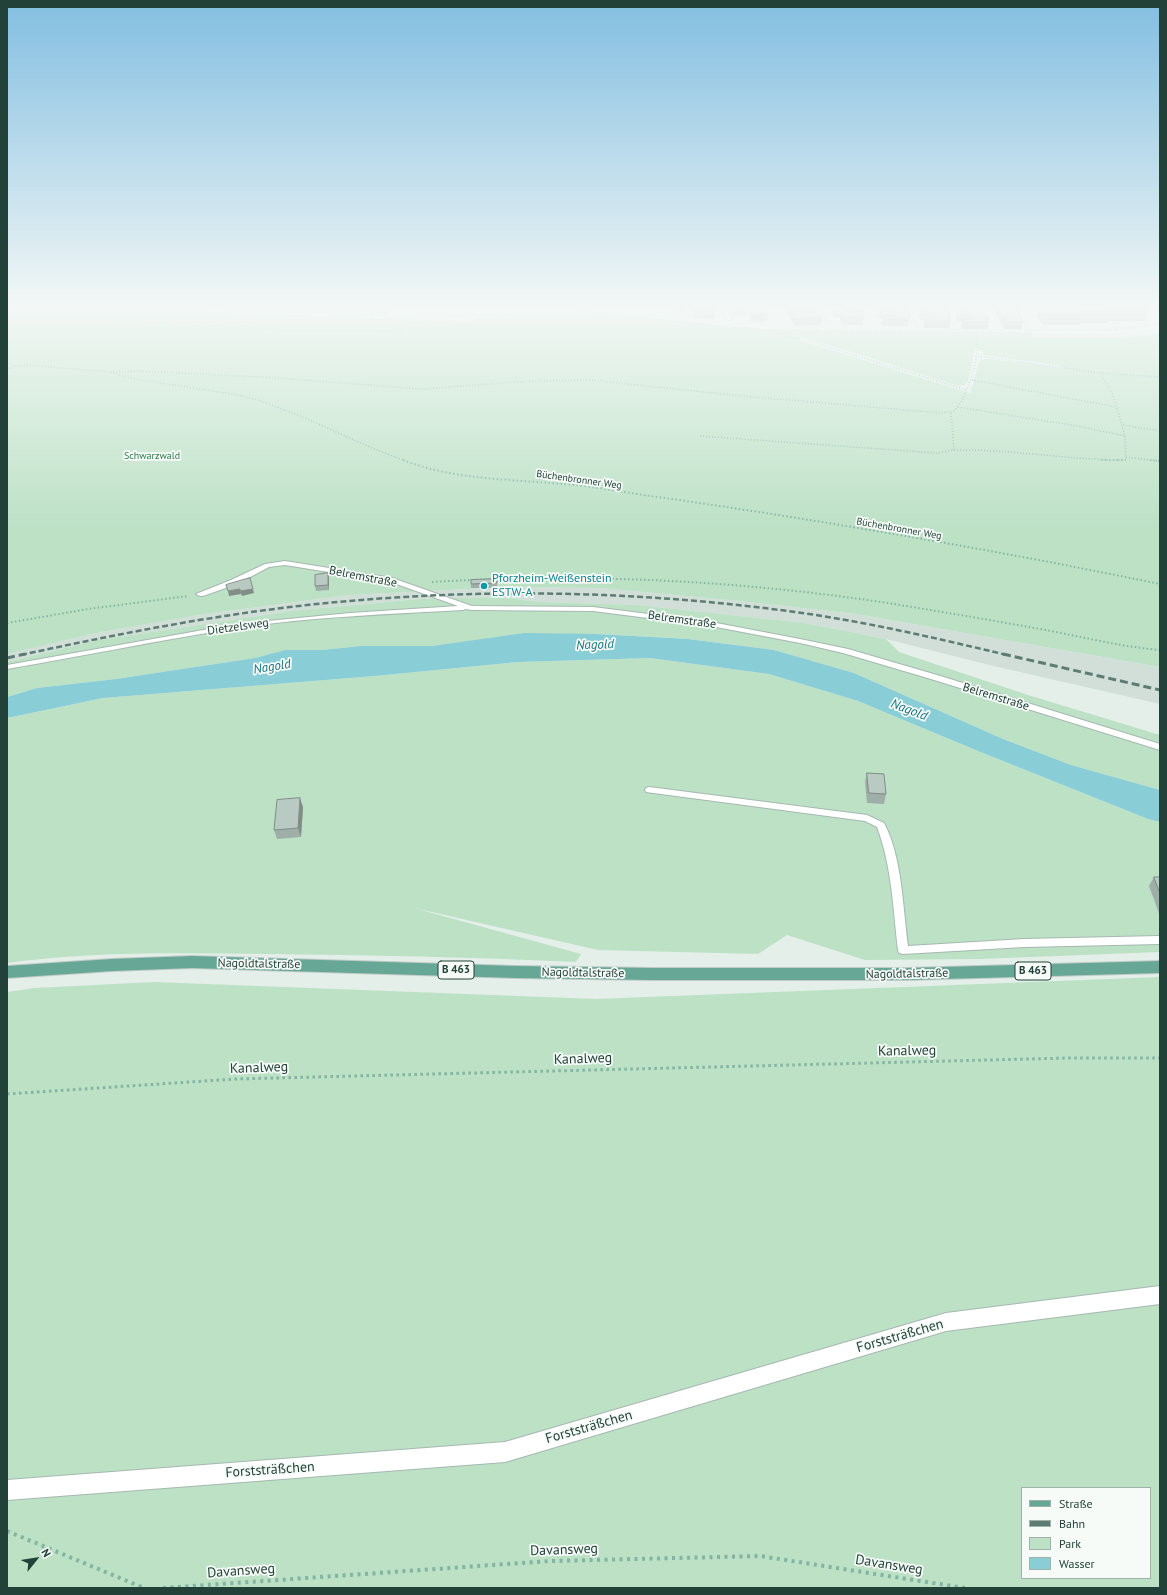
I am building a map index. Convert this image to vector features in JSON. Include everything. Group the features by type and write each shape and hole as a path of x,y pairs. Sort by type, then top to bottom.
{"main road":[{"name":"Nagoldtalstraße","path":"7,972 186,962 516,972 652,974 906,974 1160,967"}],"street":[{"name":"Forststräßchen","path":"7,1490 505,1452 946,1322 1160,1295"}],"lane":[{"name":"Belremstraße","path":"200,594 234,582 267,565 276,563 303,565 392,580 471,608 574,608 711,624 792,639 845,651 1160,747"},
{"name":"Dietzelsweg","path":"7,667 192,633 267,623 401,611 471,608"},
{"path":"648,790 867,818 881,825 887,838 892,861 903,950 1024,943 1160,940"}],"path":[{"name":"Büchenbronner Weg","path":"145,380 238,395 258,400 298,415 372,448 424,468 444,473 565,484 735,508 1022,556 1160,584"},
{"path":"310,380 421,389 532,381 564,380"},
{"path":"593,380 879,408 951,413 958,407 964,398 966,390 972,380"},
{"path":"935,380 966,390"},
{"path":"974,380 1116,407"},
{"path":"700,436 937,453 954,450 979,449 1104,461 1126,460 1126,436 1112,395 1104,380"},
{"path":"958,407 1072,425 1126,436"},
{"path":"951,413 954,450"},
{"path":"1123,426 1135,426 1160,431"},
{"path":"1126,457 1160,461"},
{"path":"404,585 482,578 560,577 680,580 763,587 949,613 1160,650"},
{"path":"7,623 200,594"},
{"name":"Kanalweg","path":"7,1094 235,1079 1068,1058 1160,1058"},
{"path":"7,1531 144,1588"},
{"name":"Davansweg","path":"163,1588 550,1561 760,1556 965,1588"}],"shaded area":[{"path":"508,587 601,588 856,614 1160,667 1160,704 989,665 886,639 805,623 638,605 541,602 497,597 420,599 291,611 99,640 7,662 7,654 101,632 205,614 348,595"}],"green space":[{"name":"Schwarzwald","path":"7,380 929,380 970,393 974,380 1160,380 1160,667 856,614 601,588 508,587 348,595 205,614 101,632 7,654"},
{"name":"Schwarzwald","path":"941,380 968,380 965,385 958,386"},
{"path":"497,597 541,602 638,605 805,623 886,639 899,652 1028,695 1160,735 1160,790 1071,765 1003,739 854,673 774,650 688,639 596,634 432,646 361,646 322,650 285,650 255,658 116,679 37,688 7,697 7,662 99,640 291,611 420,599"},
{"path":"650,658 769,674 858,701 978,751 1148,819 1160,822 1160,952 980,959 865,960 787,935 758,954 598,950 414,908 581,954 576,962 381,956 167,953 71,956 7,963 7,718 103,698 375,676 518,662"},
{"path":"1160,977 1160,1588 7,1588 7,992 35,988 154,982 596,999"}],"water":[{"name":"Nagold","path":"525,633 596,634 688,639 774,650 854,673 1003,739 1071,765 1160,790 1160,822 1148,819 978,751 858,701 769,674 650,658 518,662 375,676 103,698 7,718 7,697 37,688 116,679 255,658 285,650 322,650 361,646 432,646"}],"building":[{"path":"328,573 328,585 315,586 315,575"},
{"path":"250,578 253,589 228,591 226,585"},
{"path":"497,579 497,583 471,584 471,580"},
{"path":"867,773 884,774 886,794 869,793"},
{"path":"300,798 298,828 274,830 277,800"},
{"path":"1154,877 1160,877 1160,893"}],"railway":[{"path":"21,655 173,624 288,607 388,598 511,593 633,596 755,607 864,623 1007,655"},
{"path":"7,658 25,654"},
{"path":"1003,654 1160,690"}],"place":[{"name":"Pforzheim-Weißenstein ESTW-A","path":"484,586"}]}
